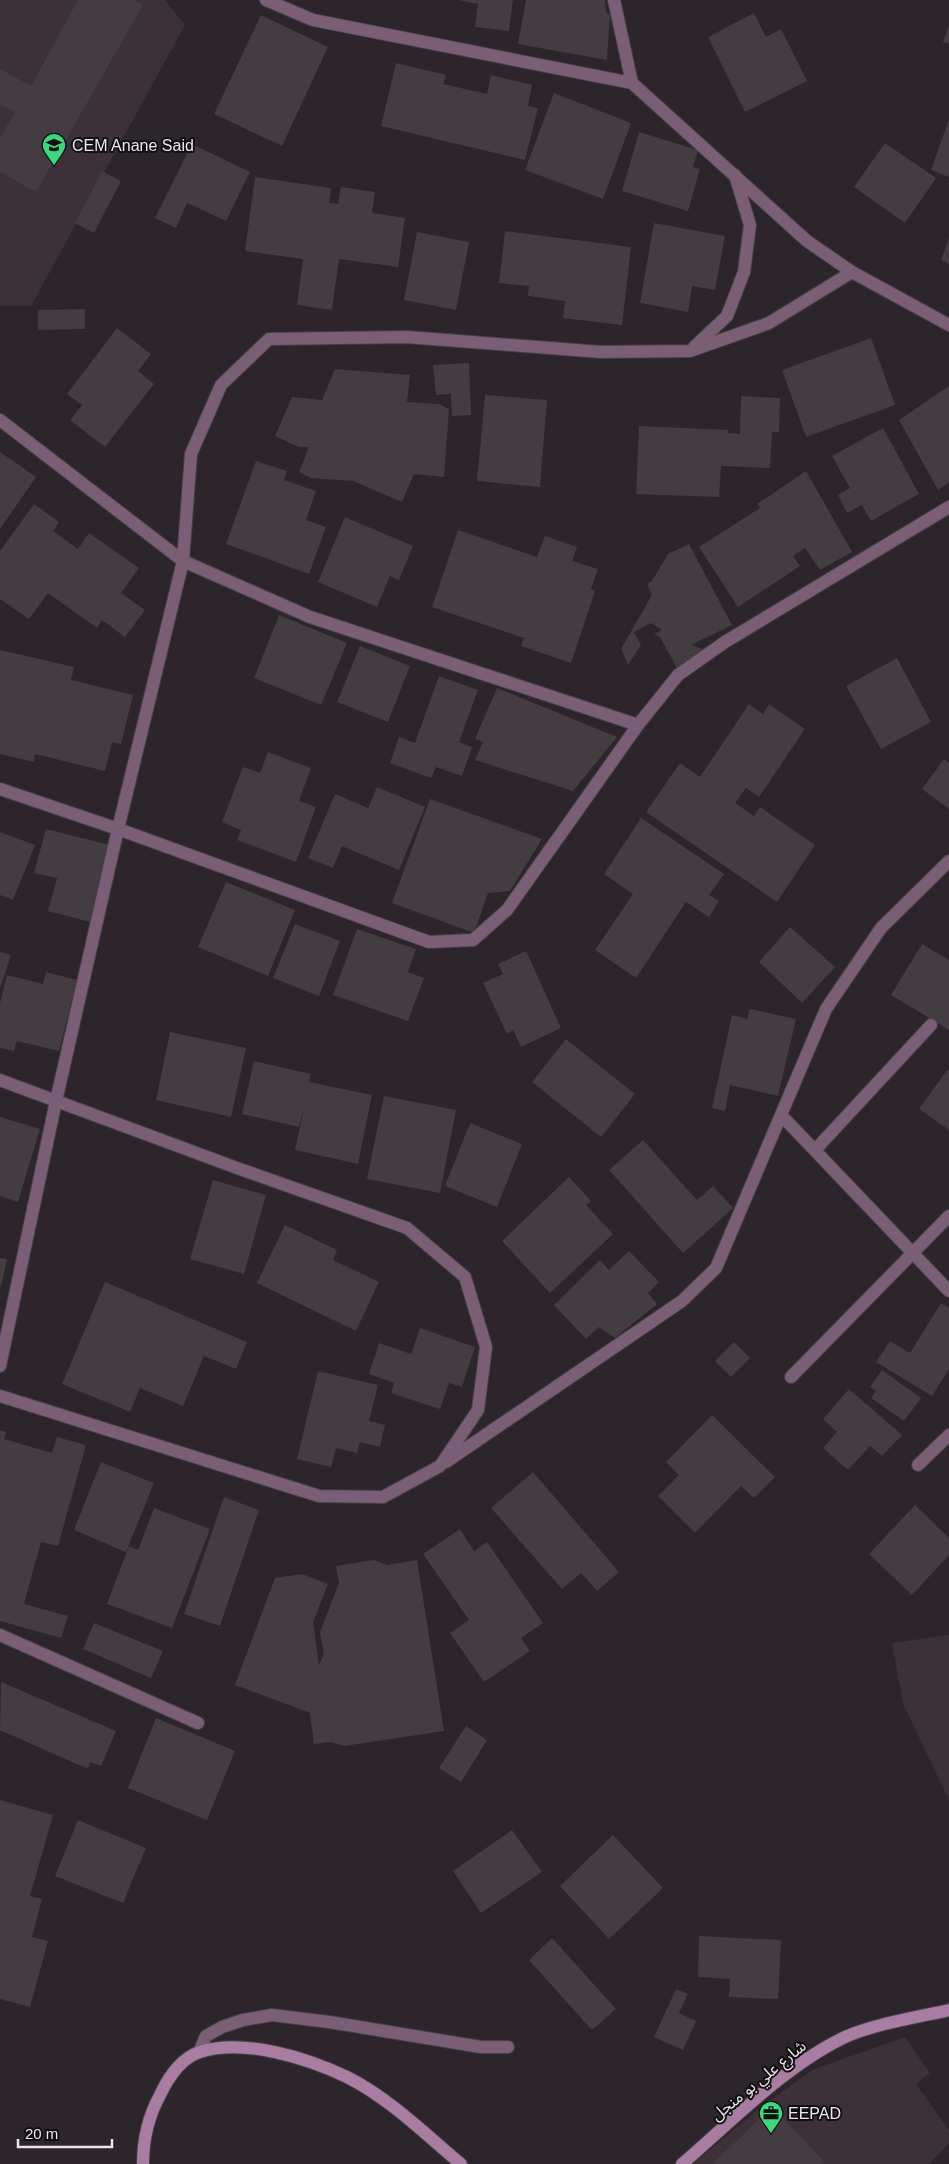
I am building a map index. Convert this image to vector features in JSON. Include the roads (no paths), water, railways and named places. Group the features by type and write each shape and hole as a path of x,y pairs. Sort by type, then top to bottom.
{"street":[{"path":"266,0 313,20 632,83 807,240 852,272 949,325"},
{"path":"614,0 632,83"},
{"path":"690,351 727,316 744,272 750,225 735,175"},
{"path":"0,1366 56,1100 118,829 183,561 191,454 222,385 269,339 407,337 600,352 690,351 769,323 852,272"},
{"path":"0,420 183,561 310,617 638,725"},
{"path":"0,790 118,829 429,942 473,940 507,910 638,725 678,675 725,642 949,507"},
{"path":"0,1396 319,1496 383,1497 440,1466 682,1301 716,1268 826,1009 881,928 949,862"},
{"path":"815,1150 931,1025"},
{"path":"0,1080 237,1168 407,1228 465,1277 486,1347 478,1410 440,1466"},
{"path":"781,1115 949,1291"},
{"path":"791,1376 949,1216"},
{"path":"918,1465 949,1435"},
{"path":"0,1635 198,1724"},
{"name":"شارع علي بو منجل","path":"682,2164 788,2072 816,2053 846,2036 949,2010"},
{"path":"199,2052 206,2036 222,2027 243,2020 272,2015 329,2022 481,2047 508,2047"},
{"path":"143,2164 143,2142 152,2109 165,2084 180,2064 199,2052 234,2047 274,2052 311,2062 347,2078 380,2097 461,2164"}],"place":[{"name":"CEM Anane Said","path":"54,166"},
{"name":"EEPAD","path":"771,2134"}]}
